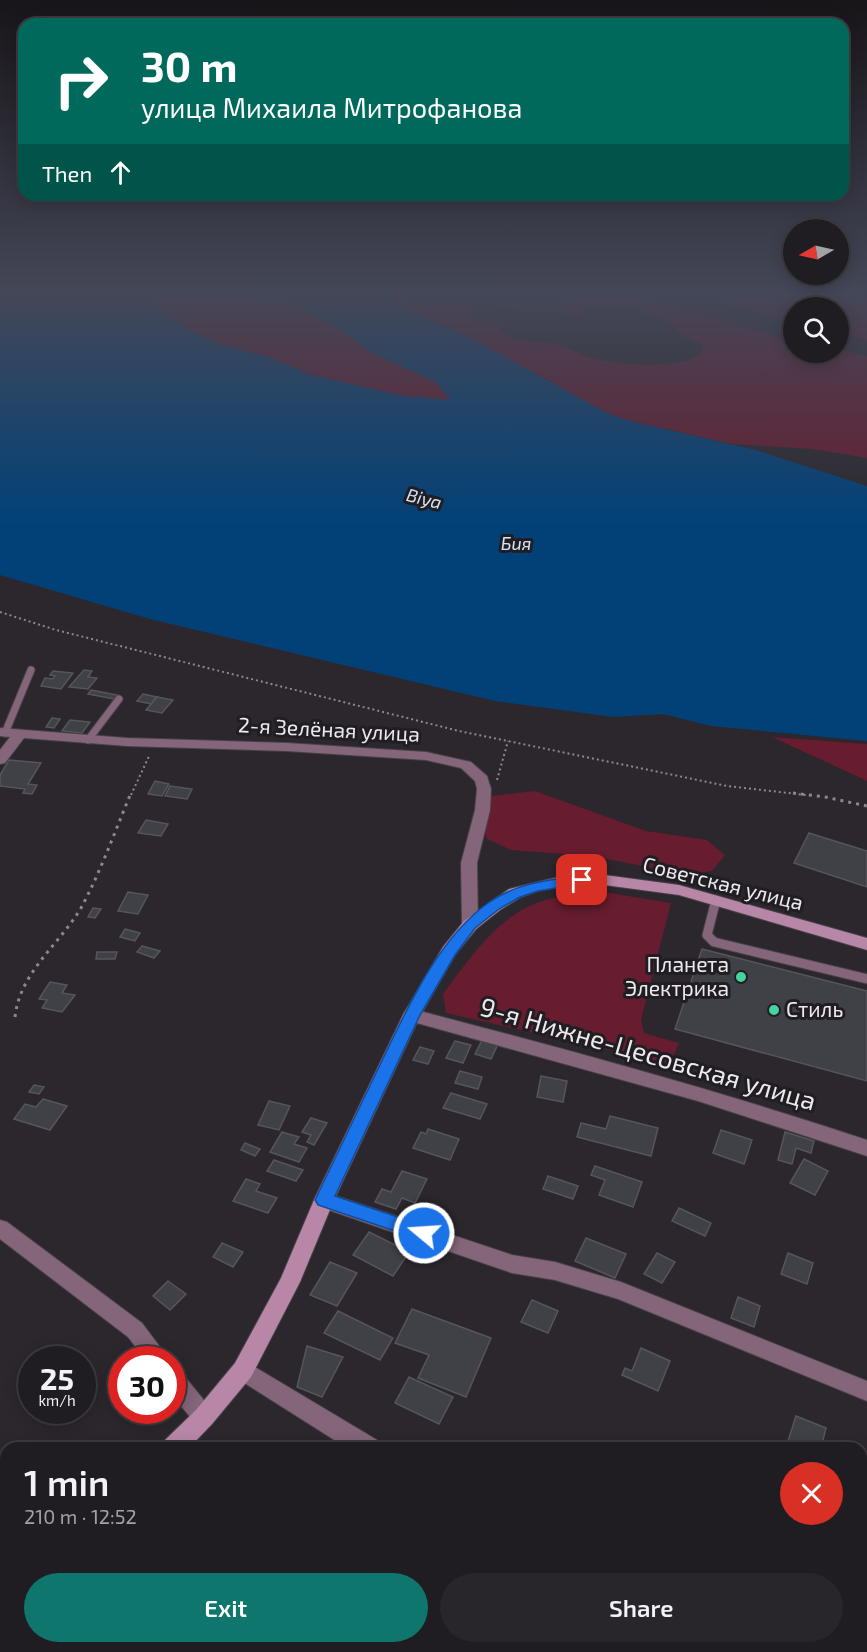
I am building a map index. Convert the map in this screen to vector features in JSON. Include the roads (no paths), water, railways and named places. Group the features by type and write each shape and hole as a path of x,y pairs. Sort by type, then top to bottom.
{"main road":[{"name":"Советская улица","path":"179,1442 204,1417 243,1370 290,1282 324,1200 412,1015 449,951 470,925 494,906 515,893 536,886 567,880 597,879 678,890 867,944"}],"street":[{"name":"2-я Зелёная улица","path":"8,733 88,740 287,747 446,759 466,765 482,779 484,800 469,863 467,889 470,925"},
{"path":"0,760 8,733"},
{"name":"9-я Нижне-Цесовская улица","path":"412,1015 603,1067 808,1127 867,1148"},
{"path":"324,1200 512,1264 581,1278 621,1291 867,1391"},
{"path":"0,1228 135,1330 148,1346"},
{"path":"243,1370 359,1442"},
{"path":"186,1395 204,1417"}],"lane":[{"path":"8,733 31,670"},
{"path":"88,740 119,699"},
{"path":"716,900 707,935 714,942 867,979"}],"water":[{"name":"Бия","path":"0,371 303,371 403,396 450,400 436,382 412,371 531,371 609,414 630,421 756,450 867,486 867,741 711,726 663,714 613,717 495,701 150,619 0,575"}],"place":[{"name":"Планета Электрика","path":"741,977"},
{"name":"Стиль","path":"774,1010"}],"water label":[{"name":"Biya","path":"424,499"}]}
